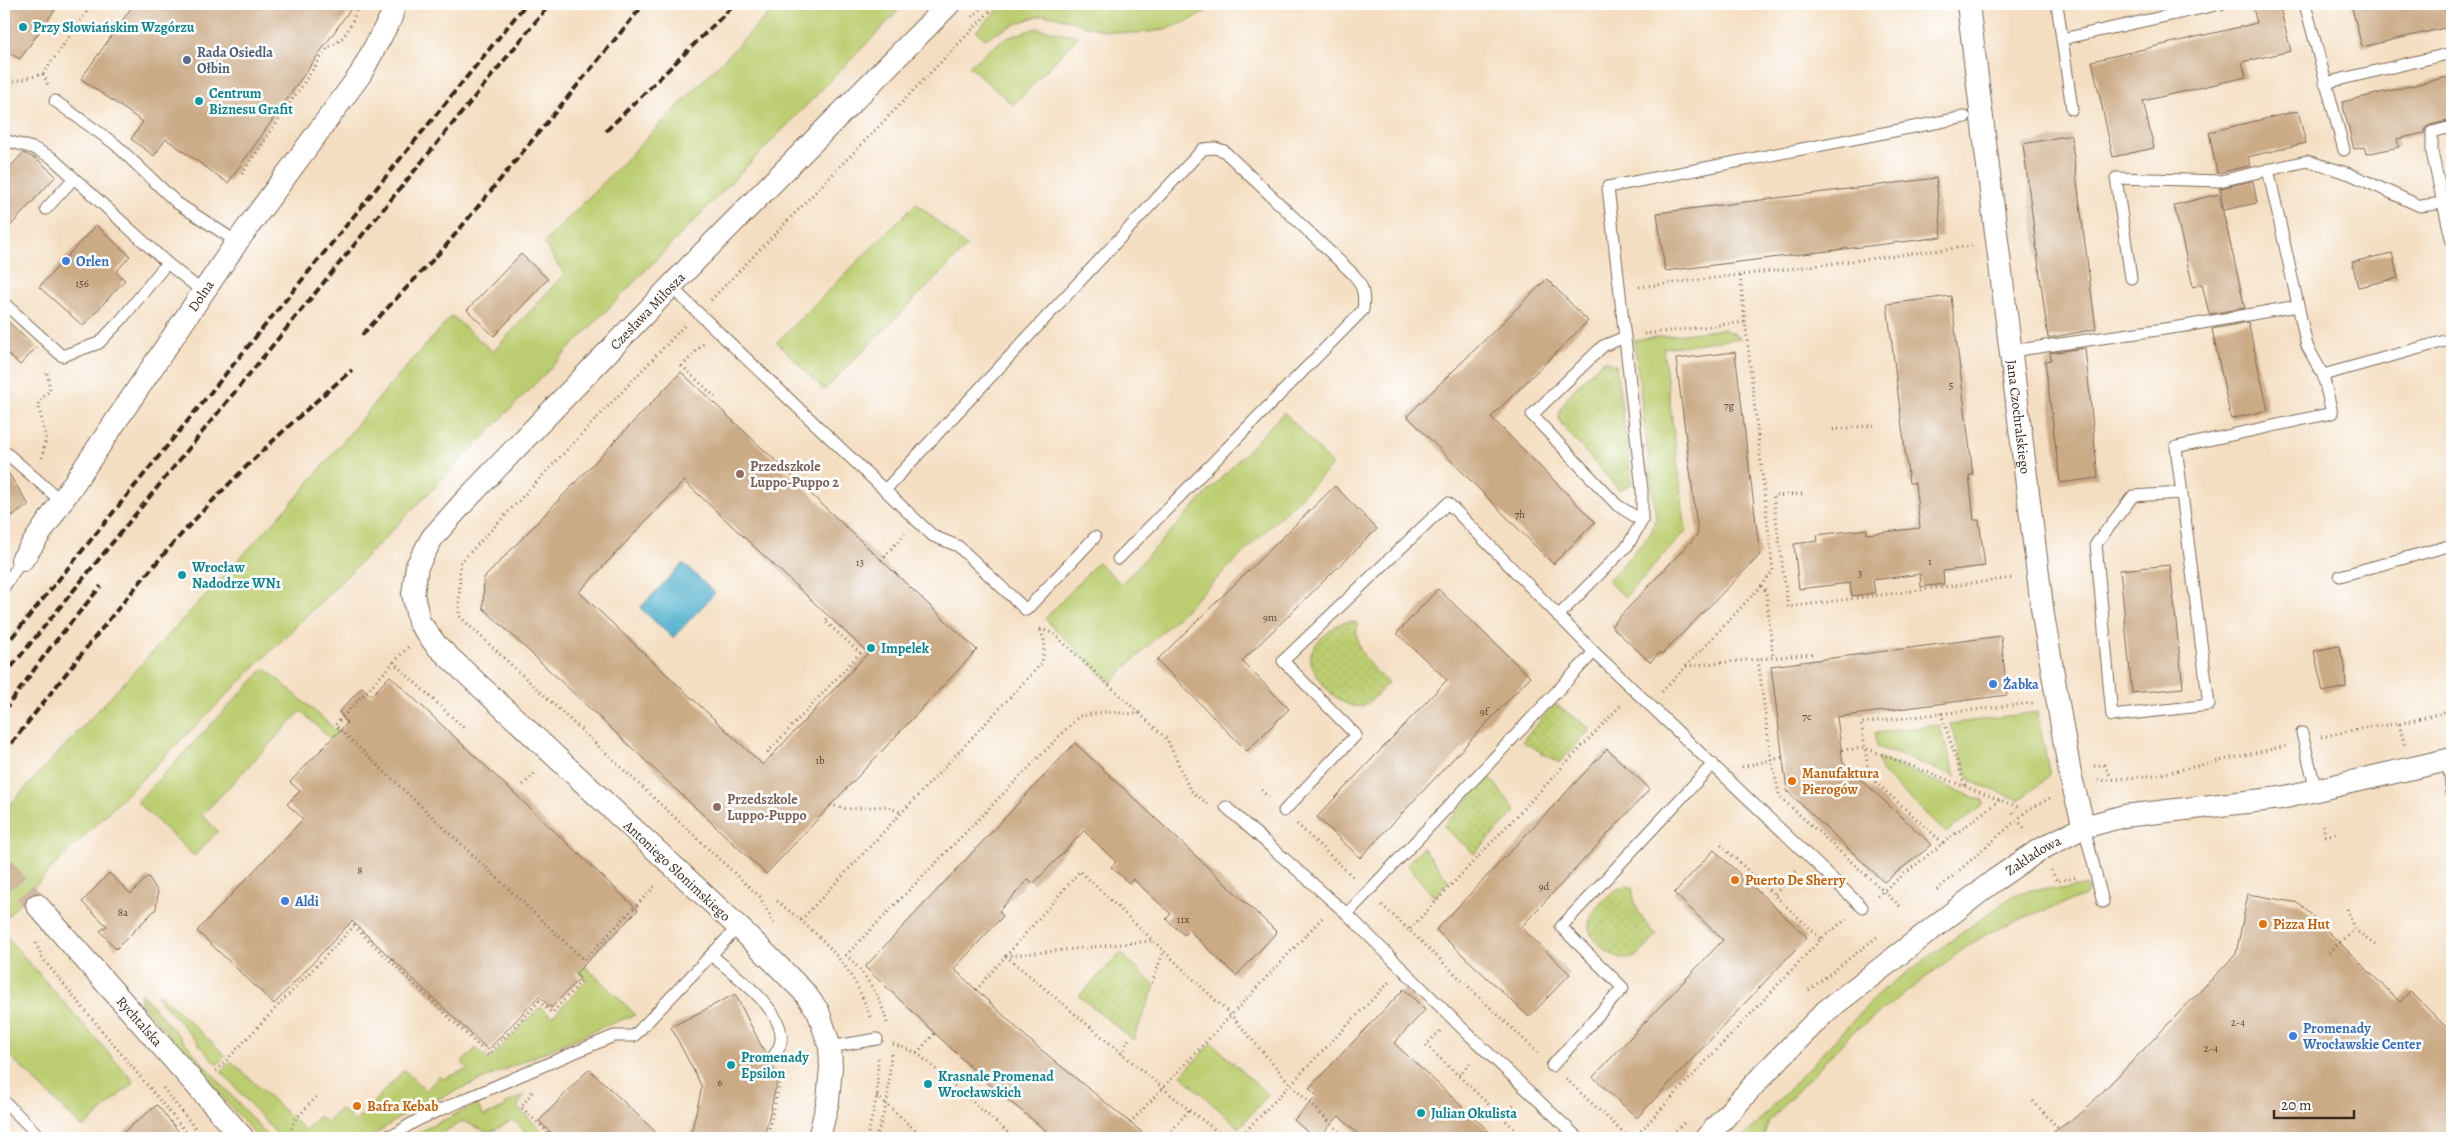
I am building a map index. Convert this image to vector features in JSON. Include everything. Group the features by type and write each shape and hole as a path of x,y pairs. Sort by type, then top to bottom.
{"street":[{"name":"Dolna","path":"22,560 237,242 360,75 390,17 394,4"},
{"name":"Czesława Miłosza","path":"436,645 420,622 413,594 417,566 432,538 463,503 671,287 949,4"},
{"name":"Jana Czochralskiego","path":"1968,4 2043,616 2070,774 2084,827"},
{"name":"Antoniego Słonimskiego","path":"436,645 738,927 804,992 820,1017 830,1047 831,1067 828,1102 819,1138"},
{"name":"Zakładowa","path":"1706,1138 1762,1076 1826,1011 1861,982 2002,875 2039,850 2084,827 2124,816 2281,798 2450,759"},
{"name":"Rychtalska","path":"37,905 243,1138"}],"lane":[{"path":"2057,4 2072,109"},
{"path":"2062,39 2221,4"},
{"path":"2305,4 2344,150"},
{"path":"2325,83 2452,52"},
{"path":"55,101 115,144 177,203 237,242"},
{"path":"1558,616 1628,545 1642,521 1642,490 1618,290 1608,187 1965,118"},
{"path":"2452,127 2432,132 2432,152 2452,242"},
{"path":"4,140 33,148 51,157 167,263 203,292"},
{"path":"884,490 1203,149 1215,148 1224,151 1353,274 1361,283 1364,296 1363,310 1118,558"},
{"path":"2131,278 2116,178 2220,181 2307,161 2350,174 2420,206 2443,203"},
{"path":"2181,494 2133,496 2096,544 2112,716 2209,706 2176,447 2332,413 2324,374 2307,346 2268,169"},
{"path":"46,209 74,178"},
{"path":"4,303 62,356 99,343 121,320 167,263"},
{"path":"671,287 933,536 958,546 1026,610 1095,537"},
{"path":"2011,352 2185,326 2298,306"},
{"path":"1625,337 1603,346 1532,415 1617,505 1642,521"},
{"path":"2324,374 2452,339"},
{"path":"4,451 61,501"},
{"path":"1284,812 1356,735 1282,661 1448,503 1594,652 1862,907"},
{"path":"2340,576 2452,545"},
{"name":"Dolna","path":"4,587 22,560"},
{"path":"1347,914 1594,652"},
{"path":"2302,733 2316,791"},
{"path":"2450,759 2452,793"},
{"path":"1552,1066 1623,988 1561,926 1713,764"},
{"path":"1226,807 1347,914 1401,969 1578,1138"},
{"path":"2084,827 2103,902"},
{"path":"378,1138 396,1136 425,1117 614,1036 634,1036 738,927"},
{"path":"712,955 764,1003 778,1021 782,1045 776,1055 770,1060"},
{"path":"830,1047 877,1039"},
{"path":"4,1101 34,1136"}],"path":[{"path":"4,82 8,83 43,74 92,4"},
{"path":"242,174 328,47 341,40 350,26 359,4"},
{"path":"698,313 997,4"},
{"path":"1618,290 1972,246"},
{"path":"1650,704 1773,571 1740,275"},
{"path":"1625,337 1745,322"},
{"path":"692,330 685,325 460,563 459,616 760,897 776,928"},
{"path":"698,336 705,342 682,366 714,397"},
{"path":"36,480 46,439 38,404 50,390 47,373"},
{"path":"1828,430 1877,425"},
{"path":"1802,494 1773,496 1788,608 2021,576"},
{"path":"881,560 917,521"},
{"path":"1761,586 1766,591 1773,658"},
{"path":"772,756 768,752 860,653 825,621 829,616"},
{"path":"801,920 1042,663 1045,643 1040,629 1053,633 1168,739 1190,790 1201,801 1213,806 1226,807"},
{"path":"412,647 410,644 335,725 584,960 662,878"},
{"path":"1685,666 1812,654"},
{"path":"1758,659 1771,759 1780,796 1900,906"},
{"path":"393,662 465,729"},
{"path":"1409,930 1635,691"},
{"path":"1842,750 1865,748 1861,723 2039,703"},
{"path":"2314,739 2367,727 2399,724 2452,710"},
{"path":"876,1138 887,1103 891,1043 884,1011 866,978 846,955 1079,716 1106,712 1140,714"},
{"path":"1941,713 1964,786"},
{"path":"2399,724 2405,748"},
{"path":"2112,779 2156,775 2295,744"},
{"path":"1722,774 1782,757"},
{"path":"524,785 542,765"},
{"path":"2089,768 2104,765 2110,775"},
{"path":"1261,790 1629,1138"},
{"path":"1943,843 2001,800"},
{"path":"830,805 848,809 886,806 902,813"},
{"path":"2322,825 2325,838 2338,833"},
{"path":"1721,845 1822,939"},
{"path":"976,990 1080,871 1231,1016 1290,1085 1346,1138"},
{"path":"2058,881 2086,876"},
{"path":"777,901 801,920 840,958 863,995 877,1039 877,1096 866,1138"},
{"path":"1130,1123 1335,904"},
{"path":"2347,908 2354,929 2376,945"},
{"path":"216,1071 354,926 488,1055 539,1001 552,1013 582,980"},
{"path":"2329,953 2354,929"},
{"path":"1006,956 1152,941"},
{"path":"36,943 42,958 190,1138"},
{"path":"1152,983 1164,953"},
{"path":"1006,956 1162,1088 1226,1138"},
{"path":"1240,1138 1401,969"},
{"path":"1452,1018 1426,1045 1524,1138"},
{"path":"917,1054 936,1033"},
{"path":"1122,1054 1130,1037"},
{"path":"877,1039 917,1054 1014,1138"},
{"path":"530,1071 536,1087 521,1107 554,1138"},
{"path":"767,1138 781,1076"},
{"path":"288,1138 294,1121 317,1096"},
{"path":"877,1096 924,1138"},
{"path":"2033,1101 2060,1129"},
{"path":"1165,1138 1189,1110"}],"green space":[{"path":"778,4 905,4 380,543 51,869 4,920 4,811 298,496 389,386 452,316 493,352 564,274 544,243"},
{"path":"1004,4 1217,4 1187,21 1156,31 1123,33 1107,31 1055,16 1045,15 1023,21 985,39 976,31"},
{"path":"1036,28 1079,36 1013,105 969,66 1004,39"},
{"path":"916,203 967,247 824,390 777,342"},
{"path":"1724,329 1741,338 1663,348 1686,531 1625,597 1608,581 1651,533 1656,518 1634,340"},
{"path":"1604,360 1616,365 1632,484 1619,490 1565,429 1559,419 1563,404 1569,396"},
{"path":"1284,412 1333,465 1110,683 1045,619 1098,562 1121,584"},
{"path":"1345,622 1357,623 1358,642 1364,656 1374,670 1388,683 1373,699 1362,706 1354,706 1336,698 1320,681 1311,663 1312,652 1321,638 1338,625"},
{"path":"265,668 328,723 635,1015 602,1027 408,1112 369,1138 280,1138 221,1071 231,1061 305,1130 319,1116 327,1123 340,1108 355,1122 404,1070 426,1091 439,1076 442,1079 468,1069 462,1062 476,1048 489,1060 540,1007 552,1017 587,980 301,711 202,815 218,831 194,856 137,802"},
{"path":"1555,704 1591,729 1559,763 1522,741"},
{"path":"2037,712 2050,776 2019,800 1970,781 1950,724"},
{"path":"1939,725 1956,776 1877,747 1875,733"},
{"path":"1878,758 1983,801 1983,805 1946,833 1881,771"},
{"path":"1490,777 1516,811 1474,854 1443,826"},
{"path":"1423,847 1449,881 1434,897 1407,864"},
{"path":"2087,885 2088,892 2085,896 2017,920 1987,934 1966,947 1850,1035 1769,1121 1763,1138 1743,1138 1880,992 2014,895 2033,890"},
{"path":"1626,886 1632,887 1640,914 1657,935 1641,953 1628,959 1606,951 1594,940 1589,927 1591,916 1601,903 1609,895"},
{"path":"4,934 134,1082 83,1128 4,1050"},
{"path":"1121,953 1155,986 1133,1040 1079,996"},
{"path":"141,993 269,1138 258,1138 141,1003"},
{"path":"160,994 226,1056 217,1065 157,996"},
{"path":"1212,1043 1268,1095 1239,1128 1181,1075"},
{"path":"525,1095 517,1107 550,1138 532,1138 513,1120 489,1133 463,1121 433,1138 412,1138 419,1132 477,1104 484,1116 506,1107 505,1104"}],"water":[{"path":"683,563 715,593 673,638 640,608"}],"building":[{"name":"Przy Słowiańskim Wzgórzu","path":"4,4 59,4 20,59 4,50"},
{"name":"Centrum Biznesu Grafit","path":"134,4 354,4 228,183 166,139 154,156 131,139 143,122 81,79"},
{"path":"2252,4 2279,4 2291,51 2242,62 2246,77 2143,101 2154,148 2113,157 2092,61 2257,23"},
{"path":"2351,4 2443,4 2449,27 2362,47"},
{"path":"2452,76 2452,120 2430,125 2425,128 2424,133 2397,139 2399,147 2366,154 2364,147 2354,149 2342,102"},
{"path":"2298,111 2306,143 2248,157 2250,166 2217,173 2209,132"},
{"path":"2071,135 2096,329 2048,338 2023,144"},
{"path":"23,153 37,159 56,176 4,233 4,174"},
{"path":"1936,178 1942,237 1665,271 1657,213"},
{"path":"2253,181 2257,203 2224,210 2220,188"},
{"path":"2219,194 2245,308 2209,314 2202,284 2193,287 2174,205"},
{"path":"96,225 130,256 116,272 125,280 83,326 39,287"},
{"path":"2392,253 2398,278 2358,287 2352,262"},
{"path":"521,254 548,279 494,336 467,310"},
{"path":"1547,279 1588,321 1491,417 1595,522 1553,564 1407,416"},
{"path":"1951,296 1973,475 1969,475 1974,520 1979,520 1985,566 1943,571 1944,584 1921,587 1920,574 1873,580 1875,593 1852,596 1850,583 1799,589 1794,544 1818,541 1817,535 1867,529 1867,534 1920,528 1915,483 1909,483 1887,304"},
{"path":"4,318 36,348 20,365 4,350"},
{"path":"2248,322 2268,410 2231,419 2212,329"},
{"path":"2085,348 2098,478 2060,483 2045,361 2051,360 2050,353"},
{"path":"1735,352 1760,555 1662,654 1660,653 1650,662 1611,626 1698,534 1676,359"},
{"path":"681,372 977,650 766,874 483,608 484,578","holes":["684,481 868,653 763,765 579,592"]},
{"path":"4,466 29,505 4,521"},
{"path":"1335,486 1377,529 1242,661 1289,709 1247,751 1157,660"},
{"path":"2170,565 2183,688 2132,693 2120,570"},
{"path":"1438,589 1530,677 1360,858 1317,817 1447,680 1397,633"},
{"path":"2001,636 2007,695 1837,717 1843,763 1932,845 1884,882 1787,791 1771,666"},
{"path":"2339,646 2345,666 2346,687 2323,692 2314,651"},
{"path":"390,676 638,910 575,974 580,978 551,1008 539,996 488,1050 352,921 274,1004 197,931 303,819 287,804 300,791 290,782 347,723 339,712 362,687 371,696"},
{"path":"1075,743 1277,932 1236,976 1189,930 1184,935 1166,919 1171,914 1133,879 1129,883 1111,867 1116,862 1084,831 1033,884 1029,879 999,911 1003,916 954,969 1034,1044 1149,1138 1055,1138 993,1088 865,967"},
{"path":"1607,749 1650,789 1521,927 1570,974 1529,1017 1436,930"},
{"path":"1714,850 1807,937 1637,1118 1593,1077 1723,940 1674,893"},
{"path":"109,873 131,894 148,876 158,892 156,909 116,949 100,931 107,926 82,902"},
{"name":"Promenady Wrocławskie Center","path":"2248,894 2299,903 2400,1002 2410,991 2452,1033 2452,1138 2045,1138 2083,1112 2236,954"},
{"path":"1404,989 1425,1010 1394,1043 1496,1138 1362,1138 1339,1116 1318,1138 1314,1138 1294,1120 1317,1096 1309,1088"},
{"name":"Promenady Epsilon","path":"735,994 765,1053 762,1063 767,1067 772,1067 778,1078 764,1138 690,1138 702,1087 671,1027"},
{"path":"589,1069 662,1138 557,1138 539,1121"},
{"path":"157,1105 184,1138 116,1138"}],"tunnel":[{"path":"4,867 37,905"}],"railway":[{"path":"4,647 526,4"},
{"path":"4,676 550,4"},
{"path":"362,335 444,248 644,4"},
{"path":"606,131 735,4"},
{"path":"4,753 111,617 178,538 262,451 352,370"},
{"path":"4,711 50,648 101,586"}],"place":[{"name":"Przy Słowiańskim Wzgórzu","path":"23,27"},
{"name":"Rada Osiedla Ołbin","path":"187,60"},
{"name":"Centrum Biznesu Grafit","path":"199,101"},
{"name":"Orlen","path":"66,261"},
{"name":"Przedszkole Luppo-Puppo 2","path":"740,474"},
{"name":"Wrocław Nadodrze WN1","path":"182,575"},
{"name":"Impelek","path":"871,648"},
{"name":"Żabka","path":"1993,684"},
{"name":"Manufaktura Pierogów","path":"1792,781"},
{"name":"Przedszkole Luppo-Puppo","path":"717,807"},
{"name":"Puerto De Sherry","path":"1735,880"},
{"name":"Aldi","path":"285,901"},
{"name":"Pizza Hut","path":"2263,924"},
{"name":"Promenady Wrocławskie Center","path":"2293,1036"},
{"name":"Promenady Epsilon","path":"731,1065"},
{"name":"Krasnale Promenad Wrocławskich","path":"928,1084"},
{"name":"Bafra Kebab","path":"357,1106"},
{"name":"Julian Okulista","path":"1421,1113"}]}
